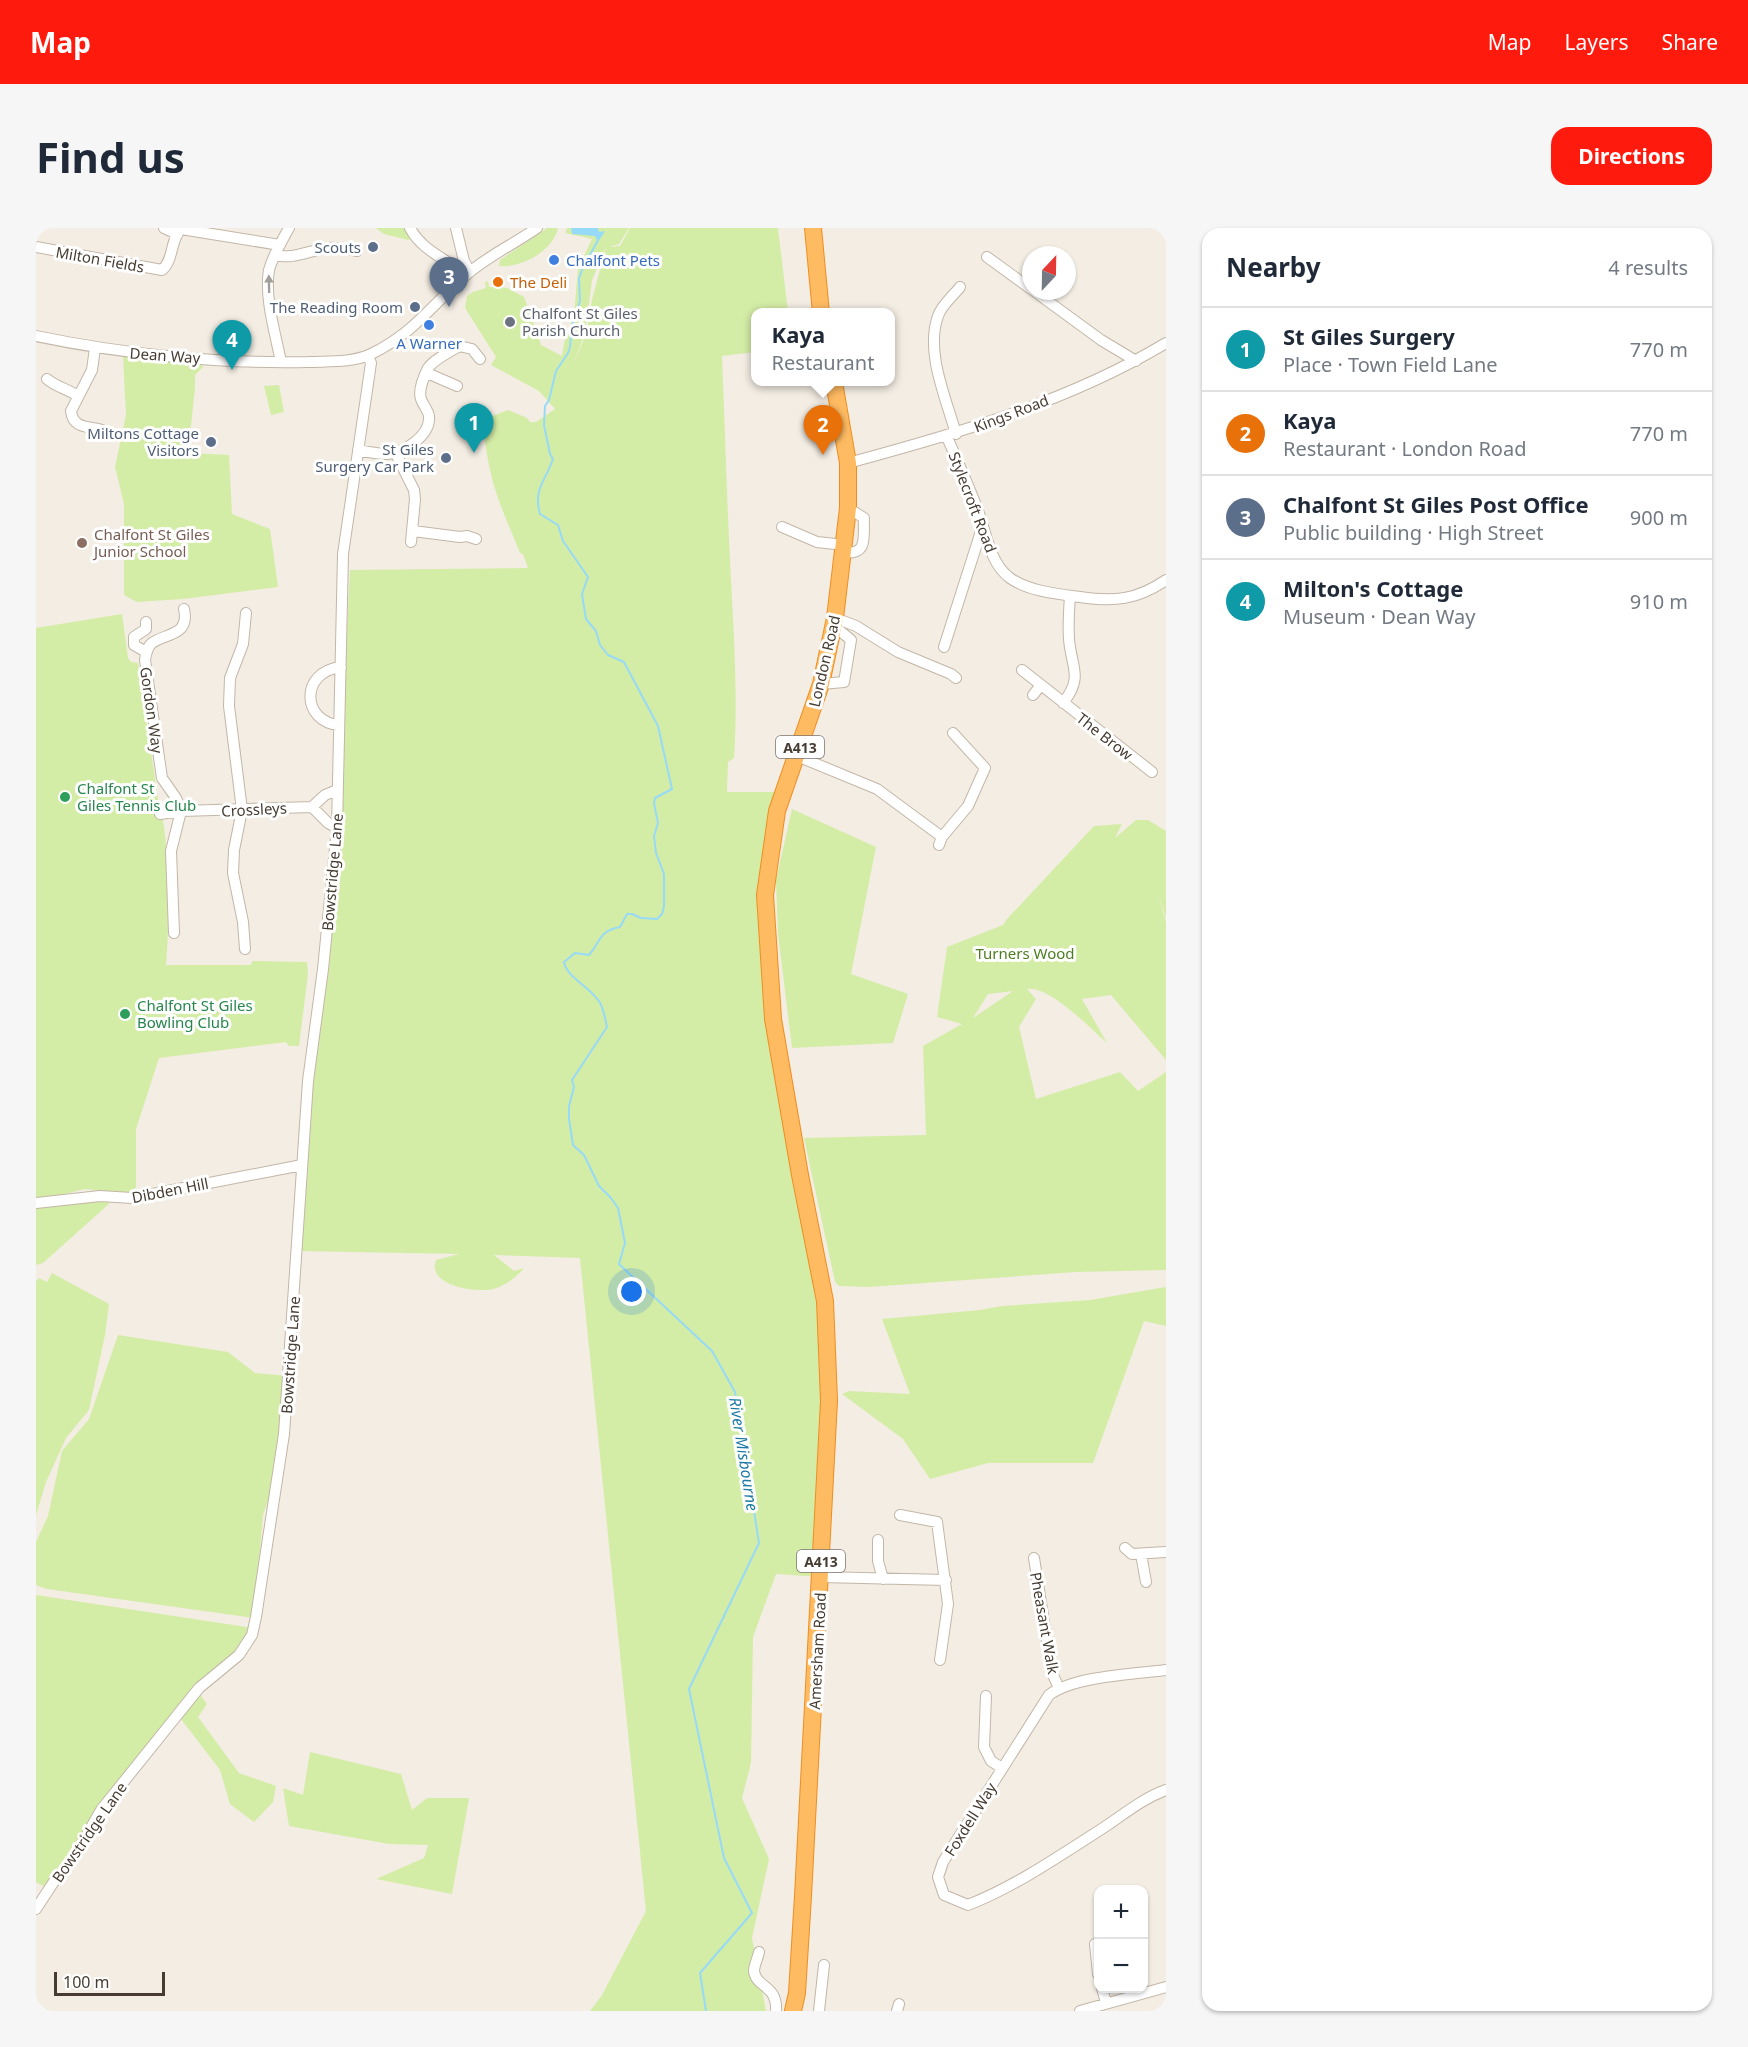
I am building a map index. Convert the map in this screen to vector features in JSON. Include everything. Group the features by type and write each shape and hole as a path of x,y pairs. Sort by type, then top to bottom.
{"highway":[{"path":"813,228 821,308"},
{"name":"London Road","path":"789,1114 773,1019 765,895 777,812 821,684 835,622 848,508 848,463 835,386"},
{"name":"Amersham Road","path":"789,1114 825,1301 829,1401 803,1896 797,1993 793,2011"}],"street":[{"path":"164,228 177,234 181,229 280,245"},
{"path":"280,362 269,295 269,272 289,228"},
{"path":"410,228 422,246 468,273"},
{"path":"456,228 468,273"},
{"path":"368,356 418,323 468,273 537,228"},
{"name":"Milton Fields","path":"36,247 162,270 173,250 177,234"},
{"path":"275,255 284,258 332,248 357,251"},
{"path":"987,257 1022,283"},
{"name":"Stylecroft Road","path":"960,287 938,315 933,340 934,359 951,435 993,556 1009,578 1030,588 1106,601 1127,598 1154,588 1166,579"},
{"path":"1046,300 1101,340 1136,361"},
{"name":"Dean Way","path":"36,336 95,348 280,362 354,360 368,356"},
{"name":"Kings Road","path":"848,463 951,435 1072,390 1136,361 1166,343"},
{"path":"358,450 378,453 395,452 411,445 426,428 429,414 420,398 420,389 429,368 459,346 472,349 480,359"},
{"path":"95,348 92,370 70,411 76,425 102,430"},
{"name":"Bowstridge Lane","path":"36,1909 53,1883 73,1859 101,1810 199,1688 239,1655 252,1635 284,1434 308,1081 323,969 337,828 343,554 371,363 368,356"},
{"path":"427,373 457,386"},
{"path":"47,379 52,384 78,396"},
{"path":"395,452 414,490 412,536 468,536 476,539"},
{"path":"944,647 983,525"},
{"path":"782,527 817,542 844,549"},
{"name":"The Brow","path":"1063,703 1077,675 1069,641 1070,596"},
{"name":"Gordon Way","path":"181,811 176,798 162,777 145,660 146,652 152,643 179,630 186,615 184,609"},
{"path":"245,949 243,922 233,873 234,850 242,810 229,706 230,678 243,644 246,613"},
{"path":"146,622 146,629 134,637 134,645 146,652"},
{"path":"835,622 856,626 898,652 956,678"},
{"path":"339,725 328,724 318,715 309,698 310,687 316,678 330,669 341,667"},
{"name":"The Brow","path":"1022,670 1150,767"},
{"path":"1033,695 1041,685"},
{"path":"797,756 877,789 941,841 968,806 985,768 953,733"},
{"path":"337,790 325,795 312,807 328,823 337,828"},
{"name":"Crossleys","path":"160,814 181,811 312,807"},
{"path":"174,933 171,851 181,811"},
{"name":"Dibden Hill","path":"36,1203 100,1196 132,1198 302,1165"},
{"path":"900,1515 937,1522 948,1604 940,1660"},
{"path":"878,1540 878,1561 883,1579"},
{"path":"1125,1548 1132,1554 1166,1552"},
{"path":"1141,1554 1146,1582"},
{"name":"Pheasant Walk","path":"1034,1558 1052,1673 1059,1688"},
{"path":"821,1577 946,1580"},
{"path":"1059,1688 1104,1678 1166,1670"},
{"name":"Foxdell Way","path":"1059,1688 1049,1695 943,1862 938,1877 944,1895 968,1905 985,1898 1038,1869 1148,1797 1166,1790"},
{"path":"986,1696 984,1747 991,1761 1002,1768"},
{"path":"759,1952 754,1969 755,1975 758,1981 771,1990 777,2003 776,2011"},
{"path":"819,2011 824,1965"},
{"path":"1080,2011 1166,1987"},
{"path":"1103,1993 1106,2003"}],"green space":[{"path":"376,228 407,228 411,239 384,234"},
{"path":"547,228 558,228 550,244 543,251 526,261 499,266 500,260"},
{"path":"567,228 629,228 619,244 609,247 620,246 630,228 778,228 788,308 751,308 751,352 722,356 736,691 734,758 728,762 727,792 775,792 765,895 775,1032 825,1301 821,1577 776,1574 753,1637 751,1763 742,1798 769,1859 752,1938 766,2011 590,2011 602,1995 646,1911 580,1258 494,1255 514,1271 524,1268 502,1286 476,1290 455,1286 438,1276 435,1269 436,1260 459,1254 297,1251 321,985 341,852 337,828 350,570 528,568 500,504 494,484 485,442 485,414 493,416 508,410 527,418 530,422 536,422 555,409 539,391 491,365 496,357 465,308 467,296 486,288 485,282 488,281 489,287 507,288 524,297 541,345 562,356 574,315 578,269 592,239 565,233","holes":["606,247 586,334 573,365 585,333 592,280"]},
{"path":"123,356 200,362 203,367 195,375 188,453 229,455 232,514 270,529 278,587 183,599 137,602 124,595 124,504 115,467 126,415"},
{"path":"279,385 284,412 271,415 264,386"},
{"path":"122,614 128,658 131,662 138,663 164,831 168,898 166,965 250,965 253,961 307,962 308,974 299,1046 289,1046 286,1042 159,1058 136,1129 136,1187 131,1194 85,1189 48,1198 36,1197 36,628"},
{"path":"792,809 876,847 851,974 908,994 893,1043 792,1048 778,934 776,880"},
{"name":"Turners Wood","path":"1136,820 1148,820 1166,831 1166,918 1158,895 1166,922 1166,1060 1111,995 1082,999 1107,1043 1069,1009 1047,994 1036,990 1027,989 1036,999 1019,1027 1036,1099 1120,1072 1138,1091 1166,1072 1166,1270 1076,1272 869,1287 839,1286 835,1282 804,1138 926,1135 923,1046 962,1024 937,1017 947,947 1003,925 1094,826 1122,824 1115,838","holes":["1013,991 973,1018 988,994"]},
{"path":"94,1199 110,1203 43,1263 36,1265 36,1205"},
{"path":"52,1273 109,1304 105,1335 89,1410 66,1438 46,1482 36,1515 36,1281 39,1278 47,1282"},
{"path":"1166,1287 1166,1326 1144,1321 1093,1463 988,1463 930,1479 903,1439 842,1394 849,1391 910,1394 882,1319 1002,1306 1090,1300"},
{"path":"118,1335 228,1352 255,1373 288,1376 278,1472 263,1515 254,1618 47,1589 36,1585 36,1542 48,1516 62,1451 89,1419"},
{"path":"36,1595 253,1628 252,1635 209,1678 101,1810 49,1889 36,1882"},
{"path":"199,1693 207,1704 198,1717 239,1773 276,1786 273,1802 254,1822 230,1804 220,1770 181,1719"},
{"path":"310,1752 401,1774 412,1810 427,1798 469,1798 452,1894 376,1879 424,1858 428,1845 389,1844 289,1826 283,1788 303,1795"}],"water":[{"path":"571,228 598,228 599,232 605,231 598,242 595,236 572,234"}],"waterway":[{"name":"River Misbourne","path":"598,240 579,278 580,301 572,325 570,347 556,371 549,400 545,406 544,425 553,459 539,492 538,505 540,514 558,525 563,541 588,577 582,594 586,619 596,631 600,645 608,655 624,662 658,726 672,789 655,798 654,803 658,823 654,836 656,853 664,874 662,914 657,919 627,914 620,927 604,934 589,955 575,953 564,962 569,973 600,1003 607,1027 572,1080 574,1087 569,1106 569,1119 573,1145 584,1155 599,1186 618,1208 625,1243 619,1264 712,1351 735,1392 759,1543 689,1689 724,1858 752,1913 700,1973 706,2011"}],"place":[{"name":"Scouts","path":"373,247"},
{"name":"Chalfont Pets","path":"554,260"},
{"name":"The Deli","path":"498,282"},
{"name":"The Reading Room","path":"415,307"},
{"name":"Chalfont St Giles Post Office","path":"449,307"},
{"name":"Chalfont St Giles Parish Church","path":"510,322"},
{"name":"A Warner","path":"429,325"},
{"name":"Milton's Cottage","path":"232,370"},
{"name":"Miltons Cottage Visitors","path":"211,442"},
{"name":"St Giles Surgery","path":"474,453"},
{"name":"Kaya","path":"823,455"},
{"name":"St Giles Surgery Car Park","path":"446,458"},
{"name":"Chalfont St Giles Junior School","path":"82,543"},
{"name":"Chalfont St Giles Tennis Club","path":"65,797"},
{"name":"Chalfont St Giles Bowling Club","path":"125,1014"}]}
